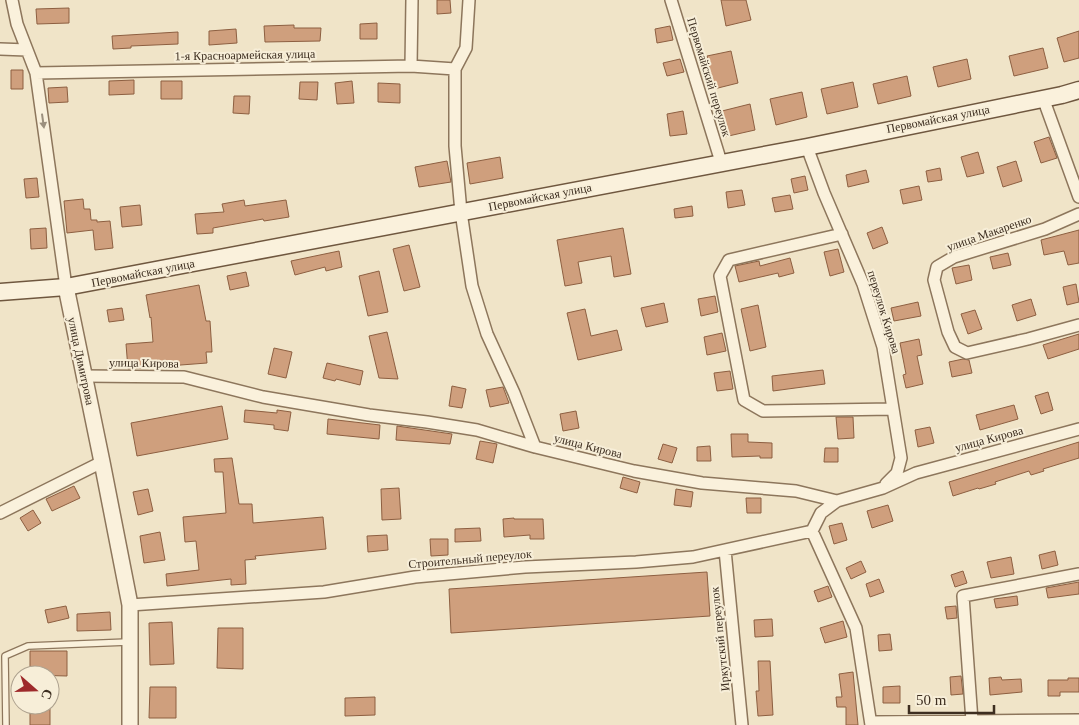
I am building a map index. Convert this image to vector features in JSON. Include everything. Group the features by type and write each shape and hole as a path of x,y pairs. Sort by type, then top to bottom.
{"main road":[{"name":"Первомайская улица","path":"0,292 66,287 807,146 1079,90"}],"street":[{"name":"улица Димитрова","path":"12,0 17,24 36,73 66,287 130,605 130,725"},
{"path":"411,66 412,0"},
{"path":"469,0 466,48 454,69 455,146 461,212 472,286 487,334 514,393 535,447"},
{"name":"Первомайский переулок","path":"671,0 721,162"},
{"path":"0,49 27,50"},
{"name":"1-я Красноармейская улица","path":"36,73 411,66 454,69"},
{"path":"1043,98 1079,197"},
{"name":"переулок Кирова","path":"807,146 824,193 864,284 883,347 901,458 897,473 883,488"},
{"name":"улица Макаренко","path":"1079,214 1045,229 954,258 938,267 934,280 948,332 955,347 967,352 1028,339 1079,325"},
{"path":"842,234 729,260 720,276 744,400 763,412 893,409"},
{"name":"улица Кирова","path":"84,376 184,377 263,397 369,415 477,430 535,447 634,471 702,483 796,491 837,501 883,488 916,474 1079,429"},
{"path":"0,513 102,462"},
{"path":"837,501 820,514 812,531 856,628 871,724 972,721 1009,723 1079,720"},
{"name":"Строительный переулок","path":"130,605 324,592 415,577 525,567 636,562 693,557 812,531"},
{"name":"Иркутский переулок","path":"725,550 742,725"},
{"path":"972,721 963,596 1079,574"}],"lane":[{"path":"6,725 5,656 28,646 130,642"}],"building":[{"path":"437,0 450,0 451,13 437,14"},
{"path":"721,0 746,0 751,20 726,26"},
{"path":"69,8 69,23 37,24 36,9"},
{"path":"377,23 377,39 360,39 360,24"},
{"path":"294,25 294,28 321,28 320,41 265,42 264,26"},
{"path":"670,26 673,40 657,43 655,29"},
{"path":"236,29 237,43 209,45 209,31"},
{"path":"1079,31 1079,58 1064,62 1057,38"},
{"path":"178,32 178,44 131,46 131,48 113,49 112,36"},
{"path":"1043,48 1048,68 1014,76 1009,56"},
{"path":"731,51 738,83 714,89 707,56"},
{"path":"680,59 684,72 667,76 663,63"},
{"path":"967,59 971,79 938,87 933,67"},
{"path":"11,70 23,70 23,89 11,89"},
{"path":"907,76 911,96 878,104 873,84"},
{"path":"134,80 134,94 109,95 109,81"},
{"path":"161,81 182,81 182,99 161,99"},
{"path":"352,81 354,103 337,104 335,83"},
{"path":"300,82 318,82 317,100 299,99"},
{"path":"853,82 858,107 827,114 821,89"},
{"path":"378,83 400,84 400,103 378,102"},
{"path":"67,87 68,102 49,103 48,88"},
{"path":"802,92 807,117 776,125 770,99"},
{"path":"234,96 250,96 249,114 233,113"},
{"path":"750,104 755,130 724,137 718,112"},
{"path":"683,111 687,134 670,136 667,114"},
{"path":"1049,137 1057,158 1041,163 1034,142"},
{"path":"978,152 984,173 967,177 961,157"},
{"path":"500,157 503,178 470,184 467,163"},
{"path":"447,161 451,182 419,187 415,167"},
{"path":"1016,161 1022,181 1003,187 997,167"},
{"path":"940,168 942,180 928,182 926,171"},
{"path":"866,170 869,182 848,187 846,175"},
{"path":"805,176 808,190 794,193 791,179"},
{"path":"37,178 39,197 26,198 24,179"},
{"path":"919,186 922,200 903,204 900,190"},
{"path":"742,190 745,205 728,208 726,192"},
{"path":"790,195 793,209 775,212 772,198"},
{"path":"83,199 84,209 90,209 91,220 97,220 97,222 110,221 113,248 95,250 93,230 67,233 64,201"},
{"path":"244,200 245,206 286,200 289,217 264,221 263,219 213,228 213,233 197,234 195,214 224,212 222,204"},
{"path":"140,205 142,225 122,227 120,207"},
{"path":"692,206 693,216 675,218 674,209"},
{"path":"882,227 888,243 873,249 867,233"},
{"path":"46,228 47,248 31,249 30,229"},
{"path":"623,228 631,274 614,277 611,256 578,262 582,283 565,286 557,240"},
{"path":"1079,230 1079,263 1068,265 1064,251 1044,255 1041,240"},
{"path":"409,245 420,287 404,291 393,249"},
{"path":"838,249 844,272 830,276 824,252"},
{"path":"339,251 342,267 326,271 325,267 295,275 291,261"},
{"path":"1008,253 1011,265 993,269 990,257"},
{"path":"790,258 794,273 779,277 778,273 739,282 735,266 759,261 760,266"},
{"path":"969,265 972,280 956,284 952,268"},
{"path":"379,271 388,312 368,316 359,276"},
{"path":"246,272 249,286 230,290 227,276"},
{"path":"1076,284 1079,302 1067,305 1063,287"},
{"path":"199,285 206,321 210,321 212,352 206,352 207,363 128,369 126,344 153,342 151,317 146,295"},
{"path":"715,296 718,312 701,316 698,299"},
{"path":"1031,299 1036,315 1017,321 1012,305"},
{"path":"918,302 921,316 894,321 891,308"},
{"path":"664,303 668,322 646,327 641,308"},
{"path":"758,305 766,347 750,351 741,309"},
{"path":"122,308 124,320 109,322 107,310"},
{"path":"585,309 591,336 617,330 622,350 578,360 567,313"},
{"path":"975,310 982,329 968,334 961,314"},
{"path":"387,332 398,379 379,378 369,336"},
{"path":"722,333 726,351 707,355 704,337"},
{"path":"1079,334 1079,349 1048,359 1043,345"},
{"path":"919,339 922,355 917,356 923,384 906,388 903,375 906,374 900,343"},
{"path":"274,348 292,352 286,378 268,374"},
{"path":"963,359 969,360 972,373 952,377 949,362"},
{"path":"327,363 363,371 360,385 323,378"},
{"path":"823,370 825,384 773,391 772,376"},
{"path":"730,371 733,389 717,391 714,373"},
{"path":"452,386 466,389 462,408 449,406"},
{"path":"503,387 509,403 490,407 486,390"},
{"path":"1048,392 1053,410 1041,414 1035,396"},
{"path":"1014,405 1018,419 980,430 976,415"},
{"path":"222,406 228,439 137,456 131,423"},
{"path":"245,410 277,413 277,410 291,412 288,431 274,429 274,425 244,422"},
{"path":"576,411 579,428 563,431 560,414"},
{"path":"836,417 853,417 854,438 838,439"},
{"path":"328,419 380,425 379,439 327,434"},
{"path":"397,426 452,434 450,444 396,440"},
{"path":"930,427 934,443 918,447 915,430"},
{"path":"731,434 748,434 748,442 772,443 772,458 760,458 760,456 732,457"},
{"path":"480,441 497,444 493,463 476,459"},
{"path":"1079,442 1079,458 1043,469 1044,471 1031,475 1029,471 995,482 996,484 953,496 949,482"},
{"path":"663,444 677,448 672,463 658,459"},
{"path":"710,446 711,461 697,461 697,447"},
{"path":"825,448 838,448 838,462 824,462"},
{"path":"232,458 239,504 252,504 253,523 323,517 326,549 255,556 256,559 245,560 246,584 231,585 231,579 167,586 166,574 199,570 196,541 185,542 183,517 226,513 223,472 215,472 214,459"},
{"path":"623,477 640,482 637,493 620,488"},
{"path":"74,486 80,498 52,511 46,499"},
{"path":"399,488 401,519 382,520 381,489"},
{"path":"148,489 153,511 138,515 133,492"},
{"path":"676,489 693,492 691,507 674,505"},
{"path":"746,498 761,498 761,513 747,513"},
{"path":"888,505 893,521 872,528 867,511"},
{"path":"33,510 41,523 28,531 20,518"},
{"path":"503,519 543,519 544,539 530,539 530,535 504,537"},
{"path":"842,523 847,540 834,544 829,526"},
{"path":"480,528 481,541 455,542 455,529"},
{"path":"160,532 165,560 144,563 140,536"},
{"path":"387,535 388,550 368,552 367,536"},
{"path":"430,539 448,539 448,555 431,556"},
{"path":"1055,551 1058,565 1042,569 1039,555"},
{"path":"1011,557 1014,574 991,578 987,562"},
{"path":"861,561 866,572 851,579 846,568"},
{"path":"963,571 967,583 955,587 951,575"},
{"path":"707,572 710,616 451,633 449,589"},
{"path":"879,579 884,592 870,597 866,584"},
{"path":"1079,582 1079,594 1048,598 1046,588"},
{"path":"828,586 832,597 818,602 814,591"},
{"path":"1017,596 1018,605 996,608 994,599"},
{"path":"66,606 69,618 48,623 45,610"},
{"path":"956,606 957,618 947,619 945,607"},
{"path":"110,612 111,630 77,631 77,614"},
{"path":"772,619 773,636 755,637 754,620"},
{"path":"843,621 847,637 825,643 820,628"},
{"path":"172,622 174,664 150,665 149,623"},
{"path":"218,628 243,628 243,669 217,668"},
{"path":"890,634 892,650 879,651 878,635"},
{"path":"30,651 67,651 67,676 60,676 60,665 30,665"},
{"path":"758,661 770,661 773,715 758,716 756,691 759,691"},
{"path":"853,672 858,725 846,725 846,707 837,707 836,697 842,697 839,674"},
{"path":"961,676 963,694 951,695 950,677"},
{"path":"1001,677 1002,680 1021,679 1022,692 990,695 989,678"},
{"path":"1068,678 1079,678 1079,692 1060,692 1060,696 1048,696 1048,680 1068,680"},
{"path":"900,686 900,703 883,703 883,687"},
{"path":"150,687 176,687 176,718 149,718"},
{"path":"375,697 375,715 345,716 345,698"},
{"path":"30,715 50,715 50,725 30,725"}]}
